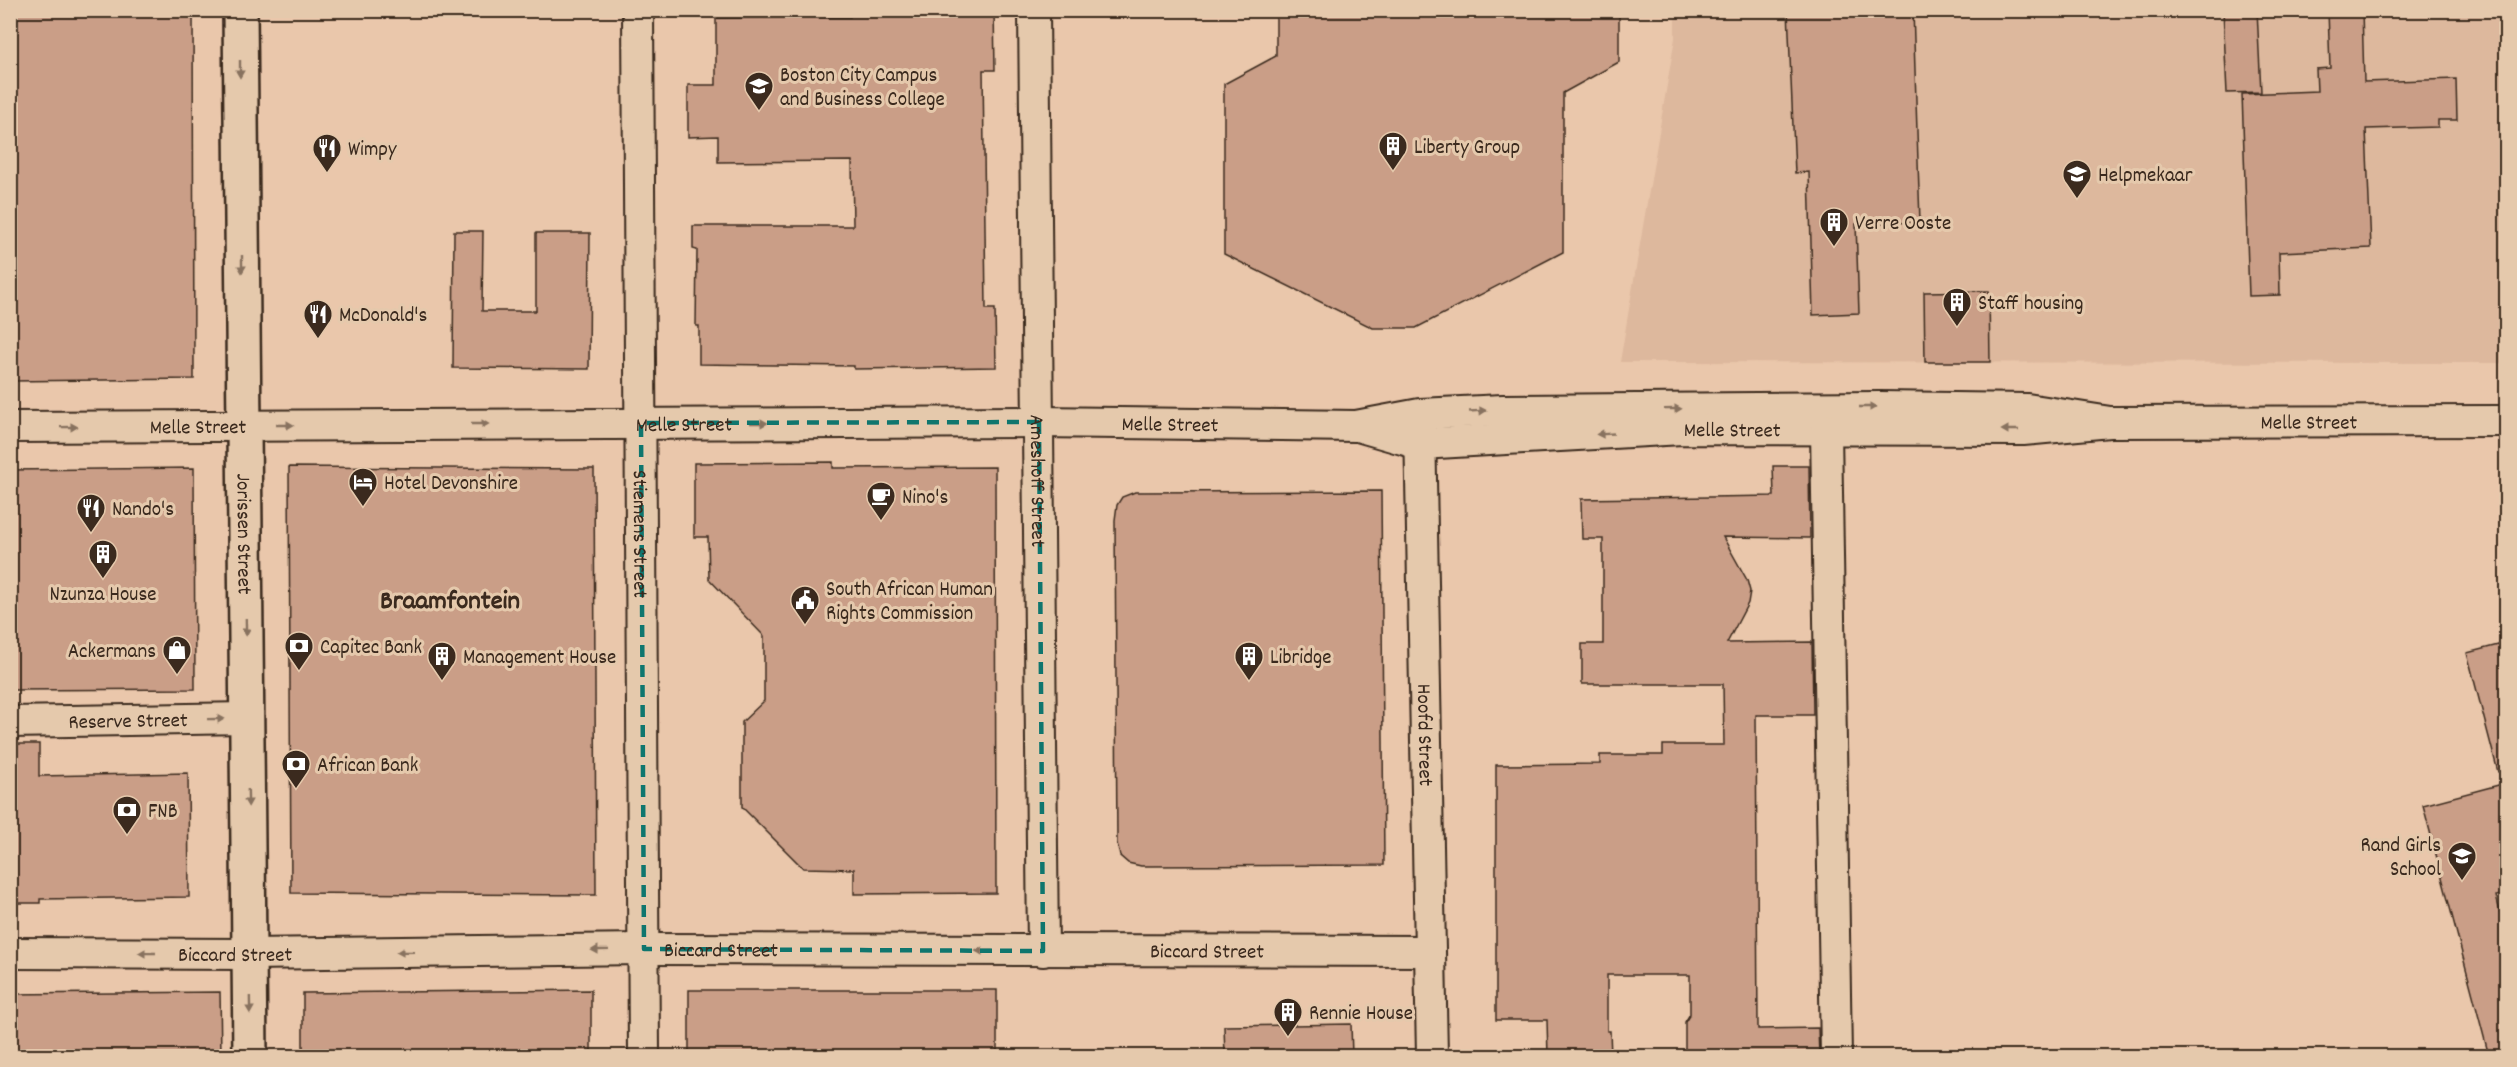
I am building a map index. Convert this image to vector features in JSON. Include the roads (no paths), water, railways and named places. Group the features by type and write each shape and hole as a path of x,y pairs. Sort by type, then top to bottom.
{"main road":[{"name":"Jorissen Street","path":"240,10 250,1056"}],"street":[{"name":"Stiemens Street","path":"638,10 644,1056"},
{"name":"Ameshoff Street","path":"1034,10 1043,951"},
{"name":"Melle Street","path":"10,427 1039,422 1356,426 1419,414 1503,410 1881,407 2027,409 2110,422"},
{"name":"Hoofd Street","path":"1419,414 1432,1056"},
{"name":"Melle Street","path":"1356,426 1420,444 1682,429 2023,430 2110,422 2506,421"},
{"path":"1826,430 1836,1056"},
{"name":"Reserve Street","path":"10,722 247,718"},
{"name":"Biccard Street","path":"10,952 249,954 644,949 1430,951"}],"place":[{"name":"Boston City Campus and Business College","path":"759,112"},
{"name":"Liberty Group","path":"1393,172"},
{"name":"Wimpy","path":"327,174"},
{"name":"Helpmekaar","path":"2077,200"},
{"name":"Verre Ooste","path":"1834,248"},
{"name":"Staff housing","path":"1957,328"},
{"name":"McDonald's","path":"318,340"},
{"name":"Hotel Devonshire","path":"363,508"},
{"name":"Nino's","path":"881,522"},
{"name":"Nando's","path":"91,534"},
{"name":"Nzunza House","path":"103,580"},
{"name":"South African Human Rights Commission","path":"805,626"},
{"name":"Capitec Bank","path":"299,672"},
{"name":"Ackermans","path":"177,676"},
{"name":"Management House","path":"442,682"},
{"name":"Libridge","path":"1249,682"},
{"name":"African Bank","path":"296,790"},
{"name":"FNB","path":"127,836"},
{"name":"Rand Girls School","path":"2462,882"},
{"name":"Rennie House","path":"1288,1038"}],"district":[{"name":"Braamfontein","path":"450,599"}]}
